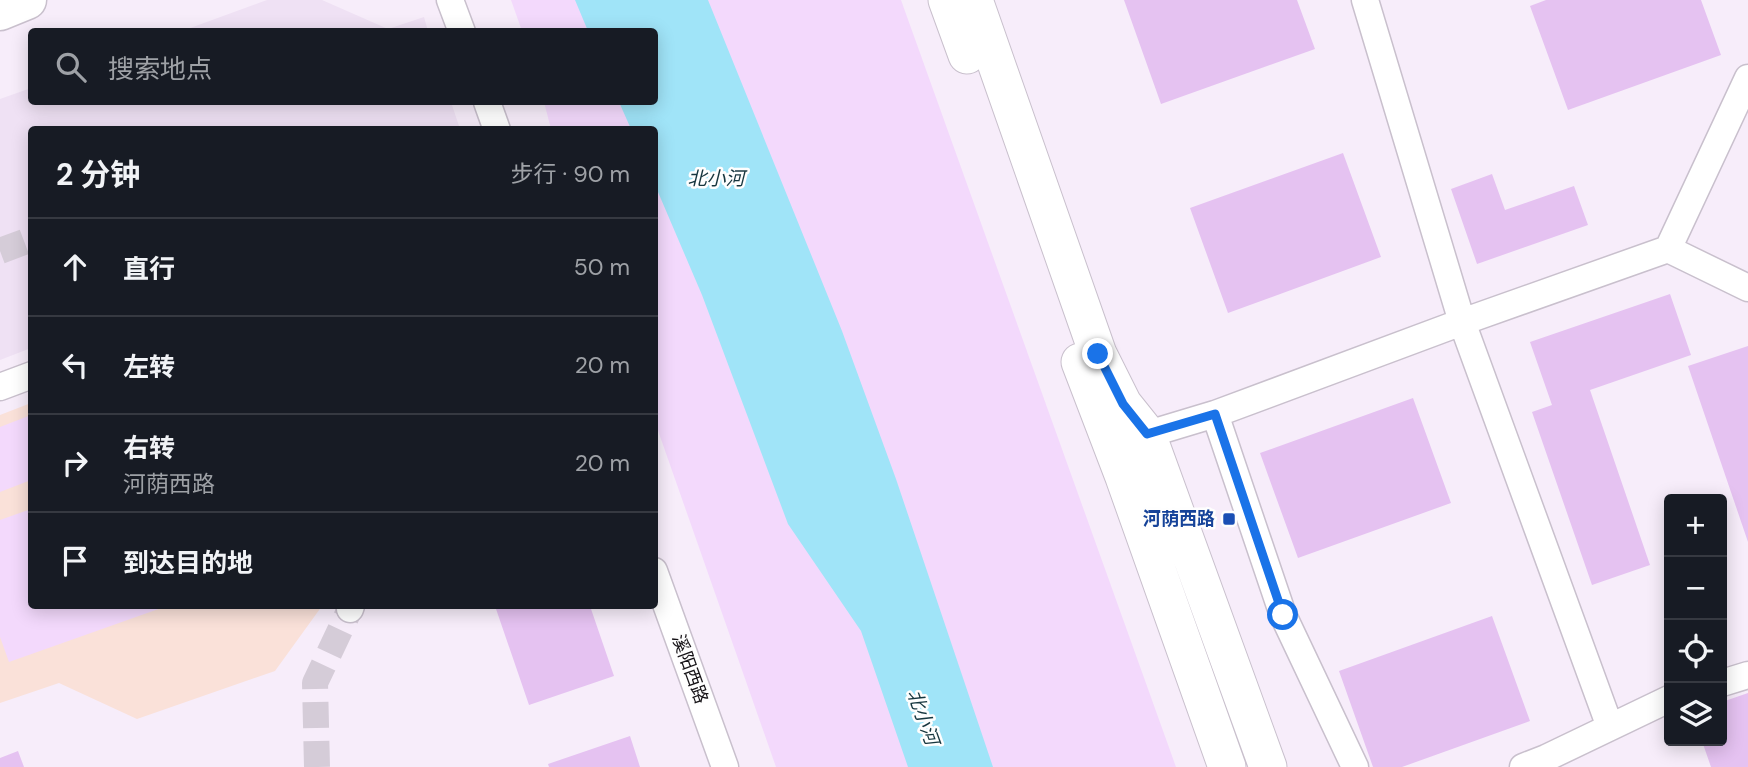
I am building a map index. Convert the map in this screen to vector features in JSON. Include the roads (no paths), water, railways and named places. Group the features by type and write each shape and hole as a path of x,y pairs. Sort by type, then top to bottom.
{"main road":[{"path":"0,10 27,0"}],"street":[{"path":"450,0 460,28"},
{"path":"947,0 1124,477 1227,767"},
{"path":"974,0 1098,354 1123,404 1147,434 1268,767"},
{"path":"1365,0 1462,322 1610,727"},
{"path":"1111,447 1215,414 1668,249 1748,78"},
{"path":"488,105 496,126"},
{"path":"1668,249 1748,288"},
{"path":"0,387 28,376"},
{"path":"1215,414 1283,615 1355,767"},
{"name":"溪阳西路","path":"658,582 724,767"},
{"path":"1727,681 1748,675"},
{"path":"1523,767 1664,701"}],"water":[{"name":"北小河","path":"575,0 708,0 842,331 896,479 993,767 908,767 861,631 788,524 702,295 658,192 658,126 630,126 620,105 658,105 658,28 587,28"}],"tunnel":[{"path":"0,251 28,240"},
{"path":"317,767 315,683 350,609"}],"place":[{"name":"河荫西路","path":"1229,519"}]}
